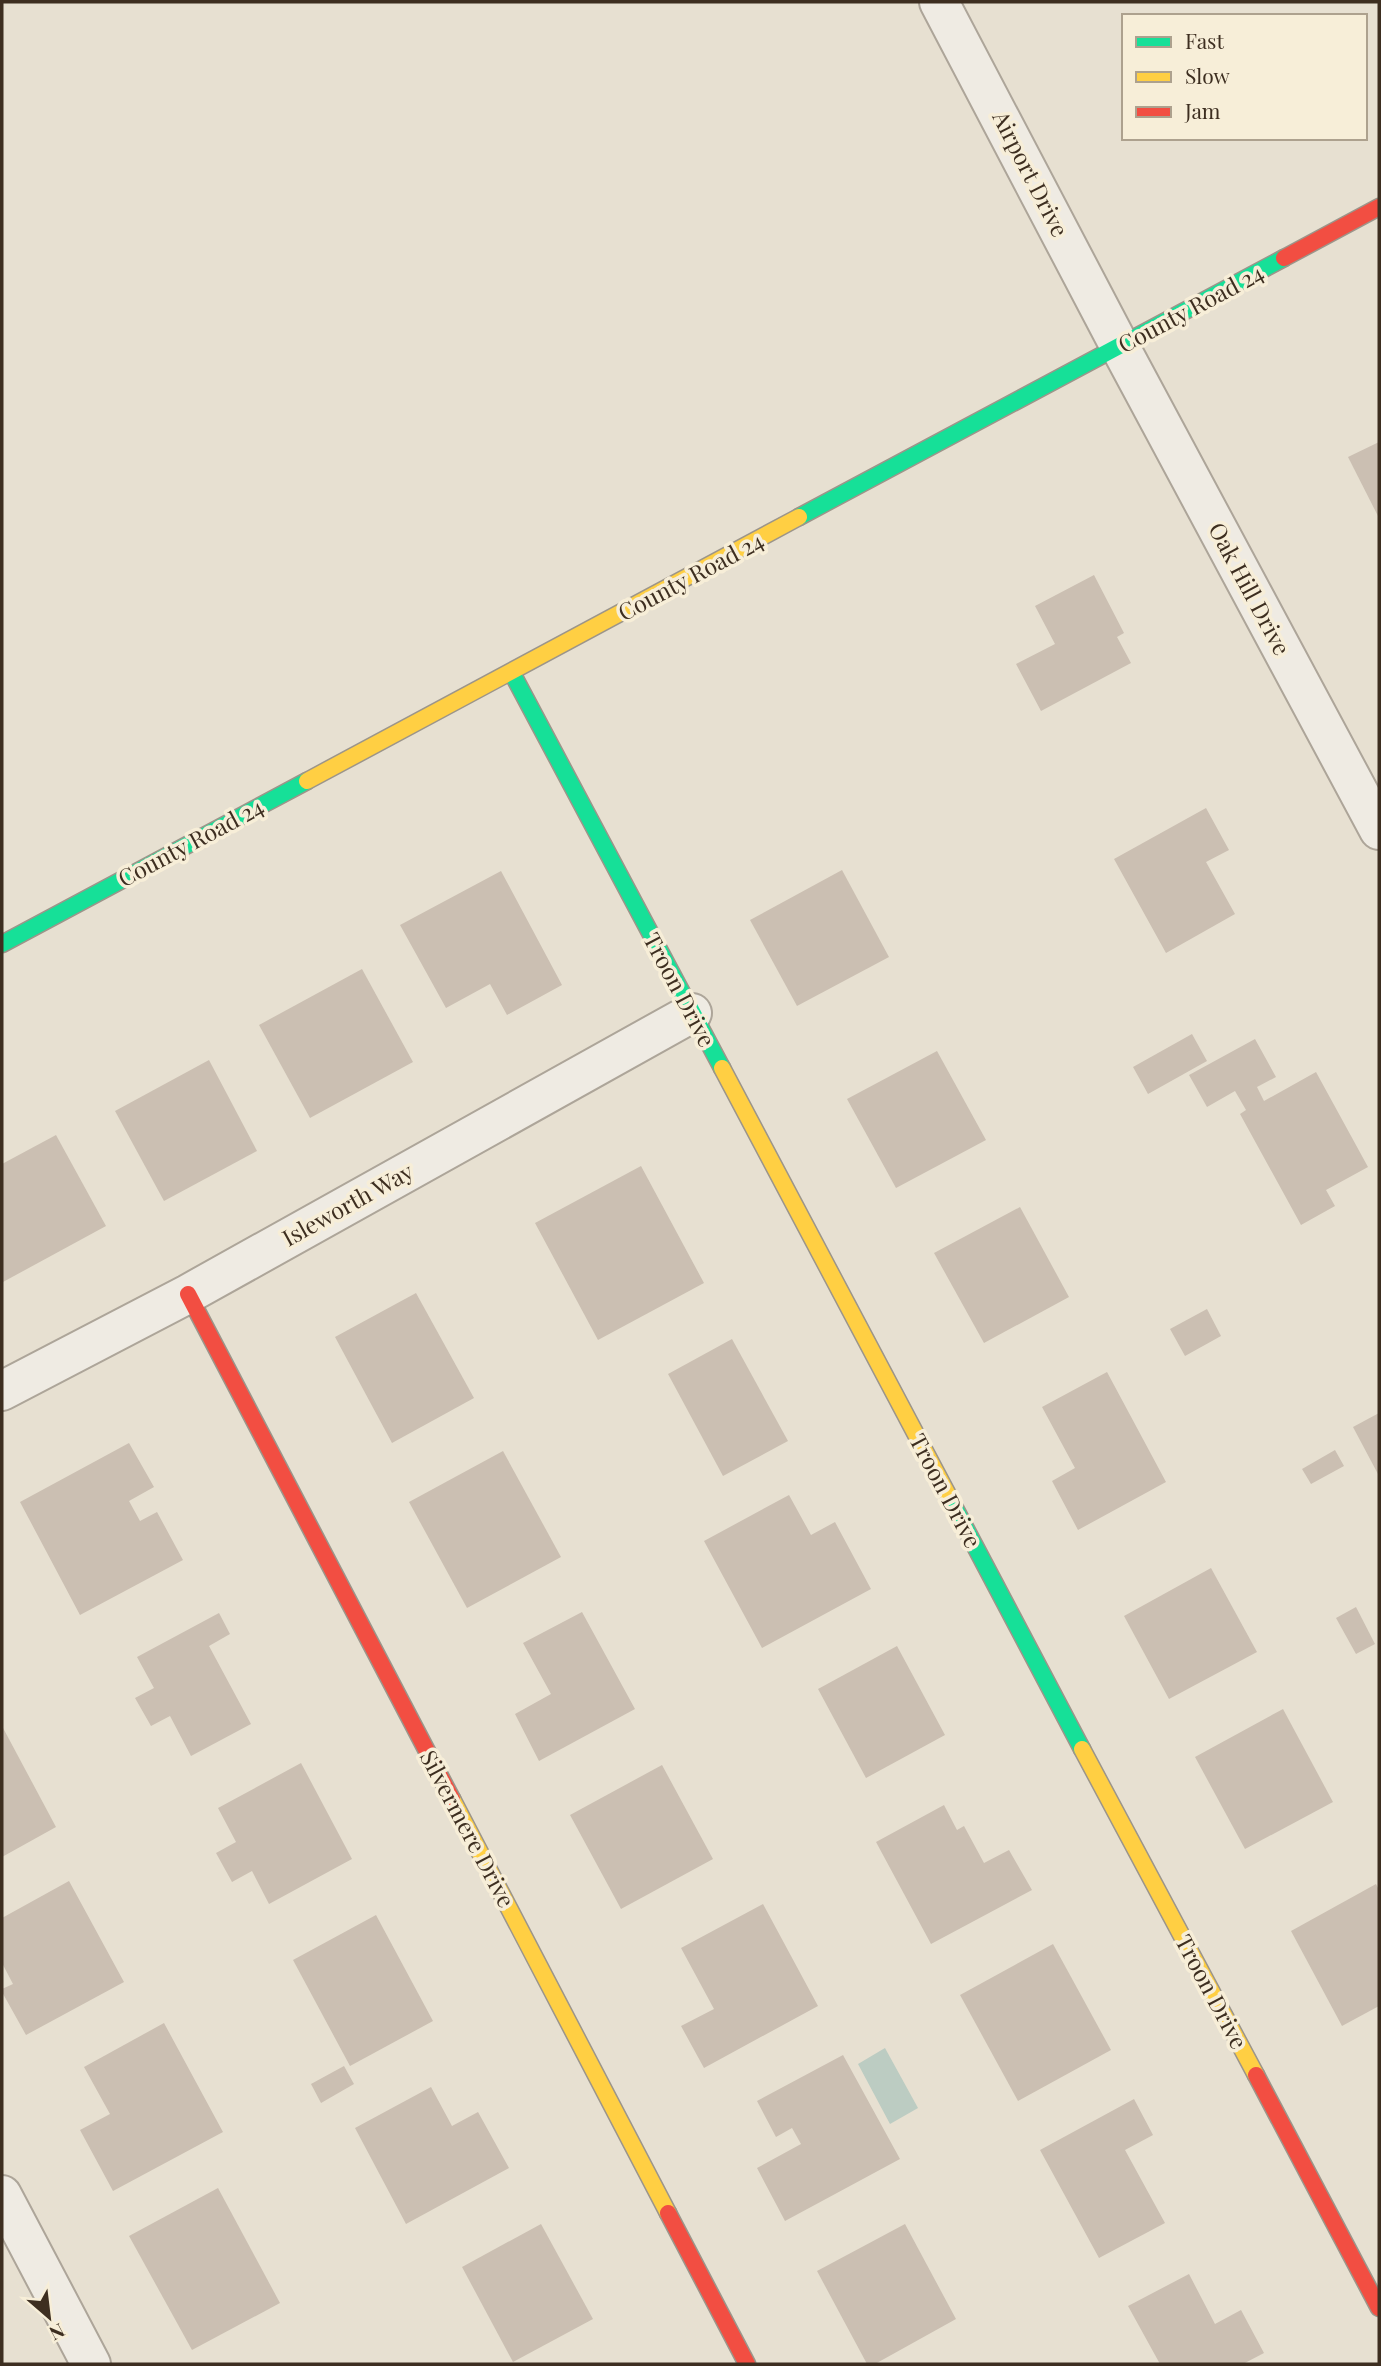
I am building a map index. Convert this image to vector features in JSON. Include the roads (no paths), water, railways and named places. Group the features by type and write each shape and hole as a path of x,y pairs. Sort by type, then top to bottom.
{"street":[{"name":"Airport Drive","path":"939,2 1120,347"},
{"name":"County Road 24","path":"2,944 1379,207"},
{"name":"Oak Hill Drive","path":"1120,347 1379,830"},
{"name":"Troon Drive","path":"512,673 1379,2308"},
{"name":"Isleworth Way","path":"2,1391 188,1294 692,1013"},
{"name":"Silvermere Drive","path":"188,1294 747,2364"},
{"path":"2,2195 90,2364"}]}
